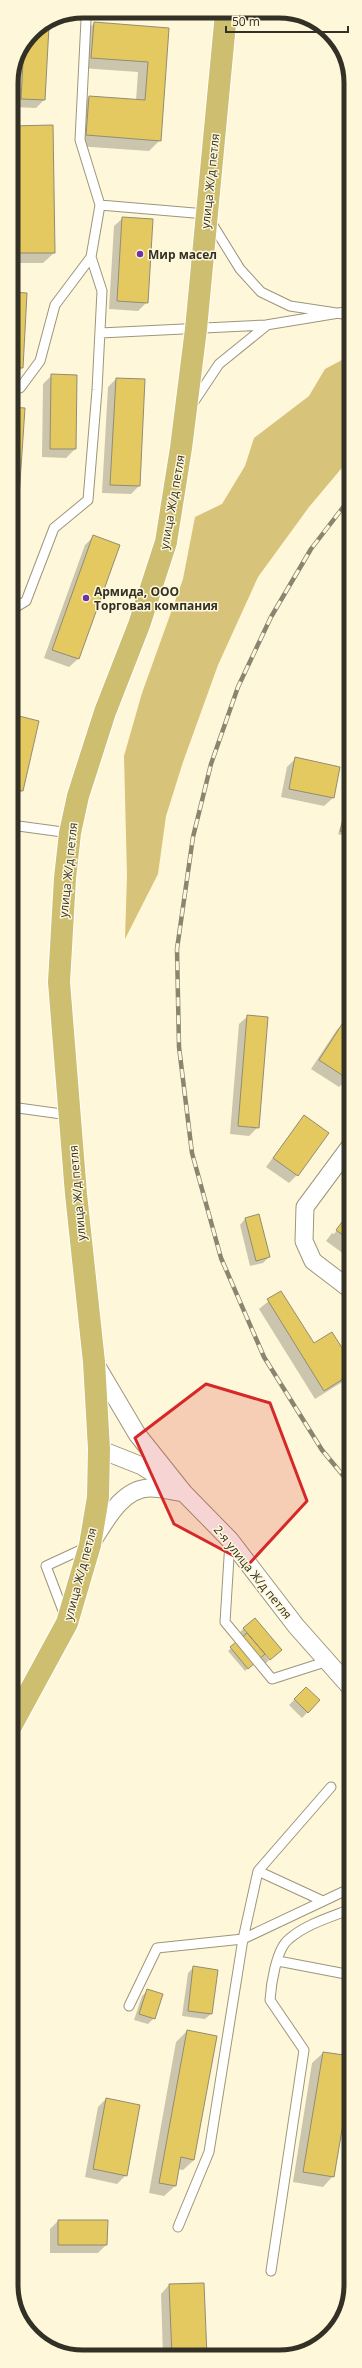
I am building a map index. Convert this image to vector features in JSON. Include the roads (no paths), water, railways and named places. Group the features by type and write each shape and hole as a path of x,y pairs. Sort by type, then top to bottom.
{"main road":[{"name":"улица Ж/д петля","path":"18,1713 67,1623 90,1545 98,1498 99,1449 94,1362 70,1115 59,982 70,833 78,796 106,712 139,625 166,542 196,329 226,18"}],"street":[{"path":"344,1154 305,1207 304,1241 313,1261 344,1285"},
{"path":"94,1362 137,1434 184,1493"},
{"name":"2-я улица Ж/д петля","path":"99,1449 142,1466 184,1493 230,1540 296,1626 344,1680"},
{"path":"90,1545 114,1509 129,1495 148,1488 184,1493"}],"lane":[{"path":"18,388 20,388 40,361 55,305 91,257 100,205 80,140 86,20"},
{"path":"100,205 206,214 240,269 261,292 290,306 344,312"},
{"path":"18,606 26,601 54,528 88,500 97,390 102,291 91,257"},
{"path":"100,333 266,325 344,312"},
{"path":"185,414 219,364 266,325"},
{"path":"18,825 70,833"},
{"path":"18,1108 70,1115"},
{"path":"230,1540 225,1622 272,1679 328,1662"},
{"path":"67,1623 46,1566 90,1545"},
{"path":"178,2227 209,2152 243,1939 258,1870 331,1787"},
{"path":"258,1870 323,1901"},
{"path":"129,2006 157,1948 243,1939 344,1891"},
{"path":"271,2271 304,2050 270,2000 273,1972 288,1939 313,1925 344,1912"},
{"path":"278,1961 344,1974"}],"railway":[{"path":"344,506 311,549 271,617 238,687 211,764 193,837 177,949 179,1047 192,1153 221,1258 264,1357 322,1450 344,1477"}],"place":[{"name":"Мир масел","path":"140,254"},
{"name":"Армида, ООО Торговая компания","path":"86,598"}]}
